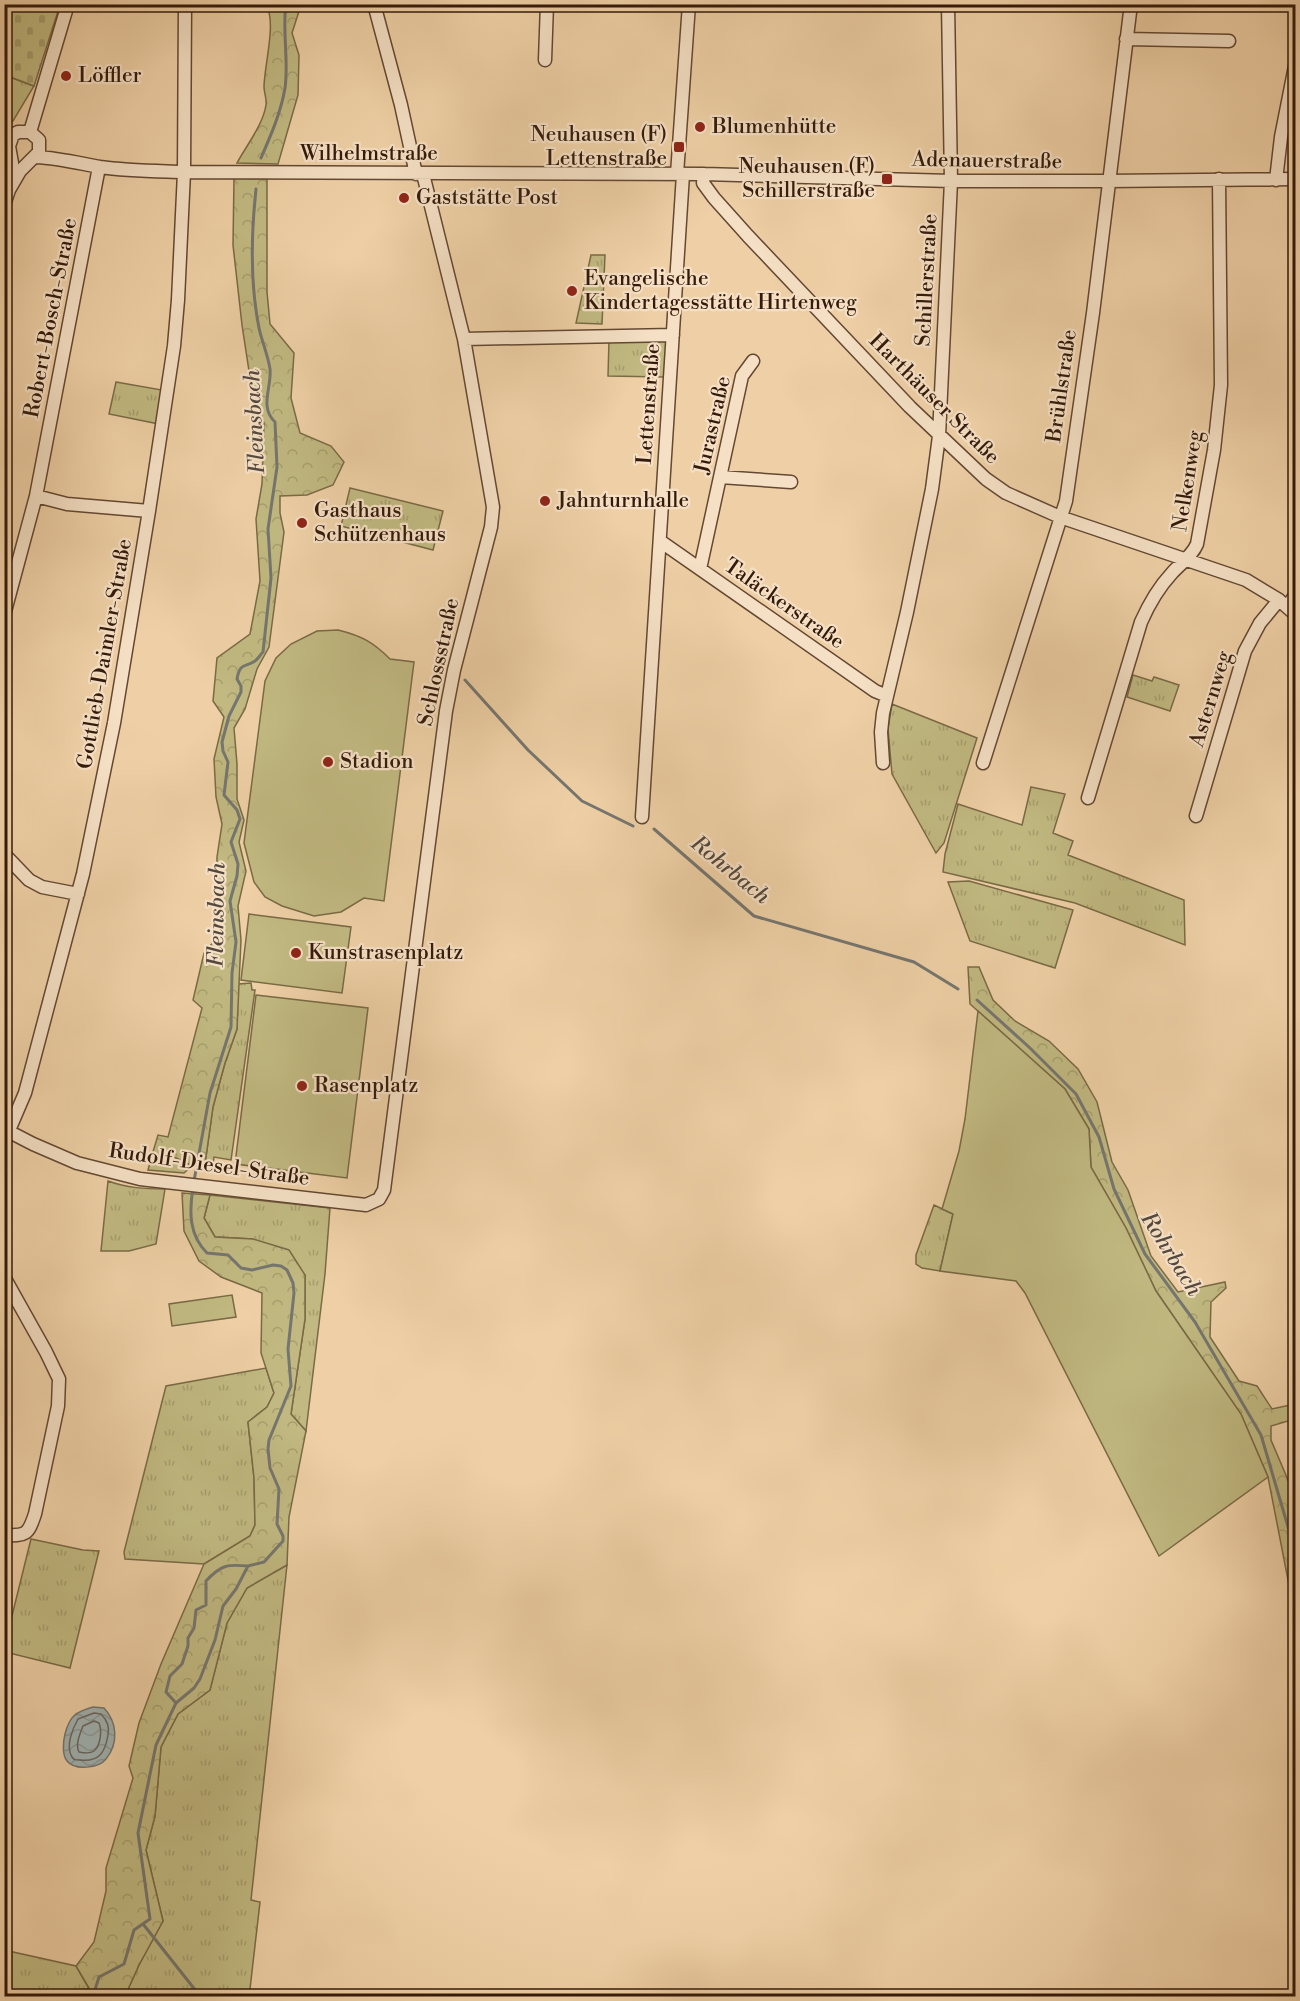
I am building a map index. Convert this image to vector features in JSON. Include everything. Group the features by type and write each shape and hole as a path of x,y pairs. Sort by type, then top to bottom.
{"street":[{"path":"9,190 10,140 24,132 68,4"},
{"name":"Gottlieb-Daimler-Straße","path":"6,1135 25,1093 78,894 114,723 149,511 174,346 184,172 185,4"},
{"name":"Schlossstraße","path":"374,4 464,339 493,507 491,527 454,670 446,711 384,1190 379,1199"},
{"path":"545,60 547,4"},
{"name":"Lettenstraße","path":"642,817 673,335 689,4"},
{"name":"Schillerstraße","path":"883,763 881,732 883,713 932,489 939,436 951,180 948,4"},
{"name":"Brühlstraße","path":"983,763 1066,501 1093,313 1131,4"},
{"path":"1126,39 1229,41"},
{"path":"1276,180 1281,137 1296,61"},
{"path":"4,131 35,135 39,144 39,152 20,171 9,190 4,206"},
{"name":"Wilhelmstraße","path":"39,144 61,158"},
{"path":"9,151 21,161 34,158"},
{"name":"Wilhelmstraße","path":"34,158 61,158 128,170 184,172 680,174"},
{"name":"Robert-Bosch-Straße","path":"4,615 36,496 99,166"},
{"name":"Adenauerstraße","path":"680,174 951,180 1108,181 1296,178"},
{"name":"Harthäuser Straße","path":"704,174 703,183 721,205 939,436 986,479 1006,493 1060,517 1246,580 1287,607"},
{"name":"Nelkenweg","path":"1088,798 1141,622 1157,593 1185,560 1194,553 1197,544 1214,450 1221,385 1219,179"},
{"path":"464,339 673,335"},
{"name":"Jurastraße","path":"700,569 742,376 753,361"},
{"path":"720,477 791,482"},
{"path":"36,496 67,504 149,511"},
{"name":"Taläckerstraße","path":"660,541 874,691 887,696"},
{"name":"Asternweg","path":"1196,816 1245,651 1260,623 1287,607 1296,594"},
{"path":"4,854 29,880 42,887 78,894"},
{"name":"Rudolf-Diesel-Straße","path":"6,1135 77,1163 140,1179 360,1205 372,1204 379,1199"},
{"path":"4,1277 46,1352 59,1379 60,1387 35,1514 26,1533 19,1536 4,1535"}],"green space":[{"path":"4,5 60,5 34,86 5,75"},
{"path":"266,5 301,5 292,33 299,55 298,95 278,164 237,163 258,128 266,105 264,87 270,22"},
{"path":"4,75 34,86 13,121 5,125"},
{"path":"234,178 267,179 267,292 270,324 294,353 291,398 300,433 331,446 344,462 333,485 307,495 280,496 280,513 284,532 269,647 257,669 245,709 234,728 237,799 244,820 239,842 246,871 238,906 241,940 237,1029 213,1107 204,1171 174,1157 152,1155 158,1135 168,1137 202,1008 193,1000 204,953 216,939 217,857 222,824 216,797 214,759 224,717 213,701 217,658 250,634 260,581 256,519 262,484 264,423 251,384 242,325 233,245"},
{"path":"591,255 605,255 602,324 576,323"},
{"path":"609,340 667,340 665,377 608,376"},
{"path":"116,382 162,390 159,424 109,414"},
{"path":"350,488 443,511 433,550 341,526"},
{"name":"Stadion","path":"338,630 367,640 390,659 414,662 384,901 364,898 341,912 314,916 282,906 265,897 254,882 244,843 265,681 276,658 291,644 317,631"},
{"path":"1133,675 1152,681 1154,677 1179,685 1170,711 1127,697"},
{"path":"892,704 977,738 944,843 936,853 892,774 888,729"},
{"path":"1031,787 1065,794 1053,833 1073,841 1068,855 1184,900 1185,945 1075,903 943,872 945,854 958,804 1022,825"},
{"path":"969,881 1073,910 1055,968 970,941 948,882"},
{"name":"Kunstrasenplatz","path":"249,914 351,927 342,993 241,980"},
{"path":"968,967 979,967 993,1000 1015,1021 1049,1041 1078,1069 1097,1102 1112,1162 1128,1190 1151,1256 1178,1292 1225,1282 1226,1288 1211,1302 1210,1337 1239,1381 1257,1386 1272,1409 1295,1404 1295,1419 1271,1426 1271,1440 1291,1487 1295,1507 1295,1616 1268,1477 1241,1414 1156,1291 1126,1228 1091,1167 1089,1129 1065,1089 970,1004"},
{"path":"251,983 252,990 255,990 231,1160 214,1157 212,1172 204,1171 213,1107 237,1029 238,984"},
{"name":"Rasenplatz","path":"256,995 368,1008 347,1178 235,1164"},
{"path":"978,1011 1065,1089 1089,1129 1091,1167 1126,1228 1156,1291 1241,1414 1268,1477 1159,1556 1025,1293 1016,1281 940,1271 953,1214 942,1209 959,1151 965,1119"},
{"path":"152,1155 174,1157 192,1166 184,1173 148,1170"},
{"path":"108,1181 136,1188 165,1189 156,1244 129,1251 101,1251"},
{"path":"182,1193 210,1195 204,1218 215,1237 253,1239 289,1250 305,1275 305,1319 291,1414 306,1431 289,1517 287,1565 247,1588 227,1623 210,1690 178,1714 161,1747 155,1816 146,1850 163,1921 125,1996 74,1996 89,1988 76,1966 94,1942 106,1891 106,1868 133,1778 129,1766 139,1723 161,1664 204,1564 250,1536 255,1525 254,1478 248,1422 267,1407 274,1393 261,1353 262,1293 221,1277 199,1261 184,1231"},
{"path":"210,1195 330,1208 325,1274 306,1431 291,1414 305,1319 305,1275 253,1239 215,1237 204,1218"},
{"path":"934,1205 953,1214 940,1271 922,1268 916,1264 916,1255"},
{"path":"232,1295 236,1317 172,1326 169,1304"},
{"path":"266,1368 274,1393 267,1407 248,1422 254,1478 255,1525 250,1536 204,1564 125,1559 124,1552 166,1386"},
{"path":"31,1539 99,1551 70,1668 5,1652"},
{"path":"287,1565 251,1900 260,1902 250,1989 257,1996 125,1996 163,1921 146,1850 155,1816 161,1747 178,1714 210,1690 227,1623 247,1588"},
{"path":"4,1950 76,1966 89,1989 74,1996 5,1996"}],"water":[{"path":"93,1707 104,1708 112,1720 115,1740 110,1753 103,1762 87,1767 75,1766 67,1761 64,1755 65,1734 74,1715"}],"waterway":[{"name":"Fleinsbach","path":"261,158 278,115 285,88 286,4"},
{"name":"Fleinsbach","path":"194,1181 210,1093 231,1027 232,973 236,942 230,901 238,864 231,842 240,819 237,810 224,795 228,762 222,742 229,716 241,692 237,679 240,670 243,666 255,661 263,652 271,578 268,529 277,467 275,422 270,416 267,403 270,369 259,328 254,294 252,241 256,189"},
{"name":"Rohrbach","path":"465,680 528,750 582,801 633,826"},
{"name":"Rohrbach","path":"654,829 754,916 914,962 958,989"},
{"name":"Rohrbach","path":"977,1000 1076,1094 1099,1137 1114,1189 1145,1254 1195,1322 1261,1435 1296,1554"},
{"name":"Fleinsbach","path":"93,1996 99,1977 124,1964 134,1930 150,1919 138,1833 156,1745 176,1703 194,1688 200,1679 215,1640 223,1606 236,1589 248,1566 264,1562 283,1541 277,1524 279,1489 270,1468 268,1449 269,1440 291,1386 288,1349 293,1283 287,1270 281,1266 273,1265 252,1270 241,1268 228,1255 207,1253 197,1239 192,1223 193,1188"},
{"name":"Fleinsbach","path":"176,1703 166,1692 170,1676 182,1664 188,1638 194,1628 196,1610 206,1605 206,1581 225,1567 248,1566"},
{"path":"143,1924 200,1996"}],"place":[{"name":"Löffler","path":"66,76"},
{"name":"Blumenhütte","path":"700,127"},
{"name":"Neuhausen (F) Lettenstraße","path":"679,147"},
{"name":"Neuhausen (F) Schillerstraße","path":"887,179"},
{"name":"Gaststätte Post","path":"404,198"},
{"name":"Evangelische Kindertagesstätte Hirtenweg","path":"572,291"},
{"name":"Jahnturnhalle","path":"545,501"},
{"name":"Gasthaus Schützenhaus","path":"302,523"},
{"name":"Stadion","path":"328,762"},
{"name":"Kunstrasenplatz","path":"296,953"},
{"name":"Rasenplatz","path":"302,1086"}]}
